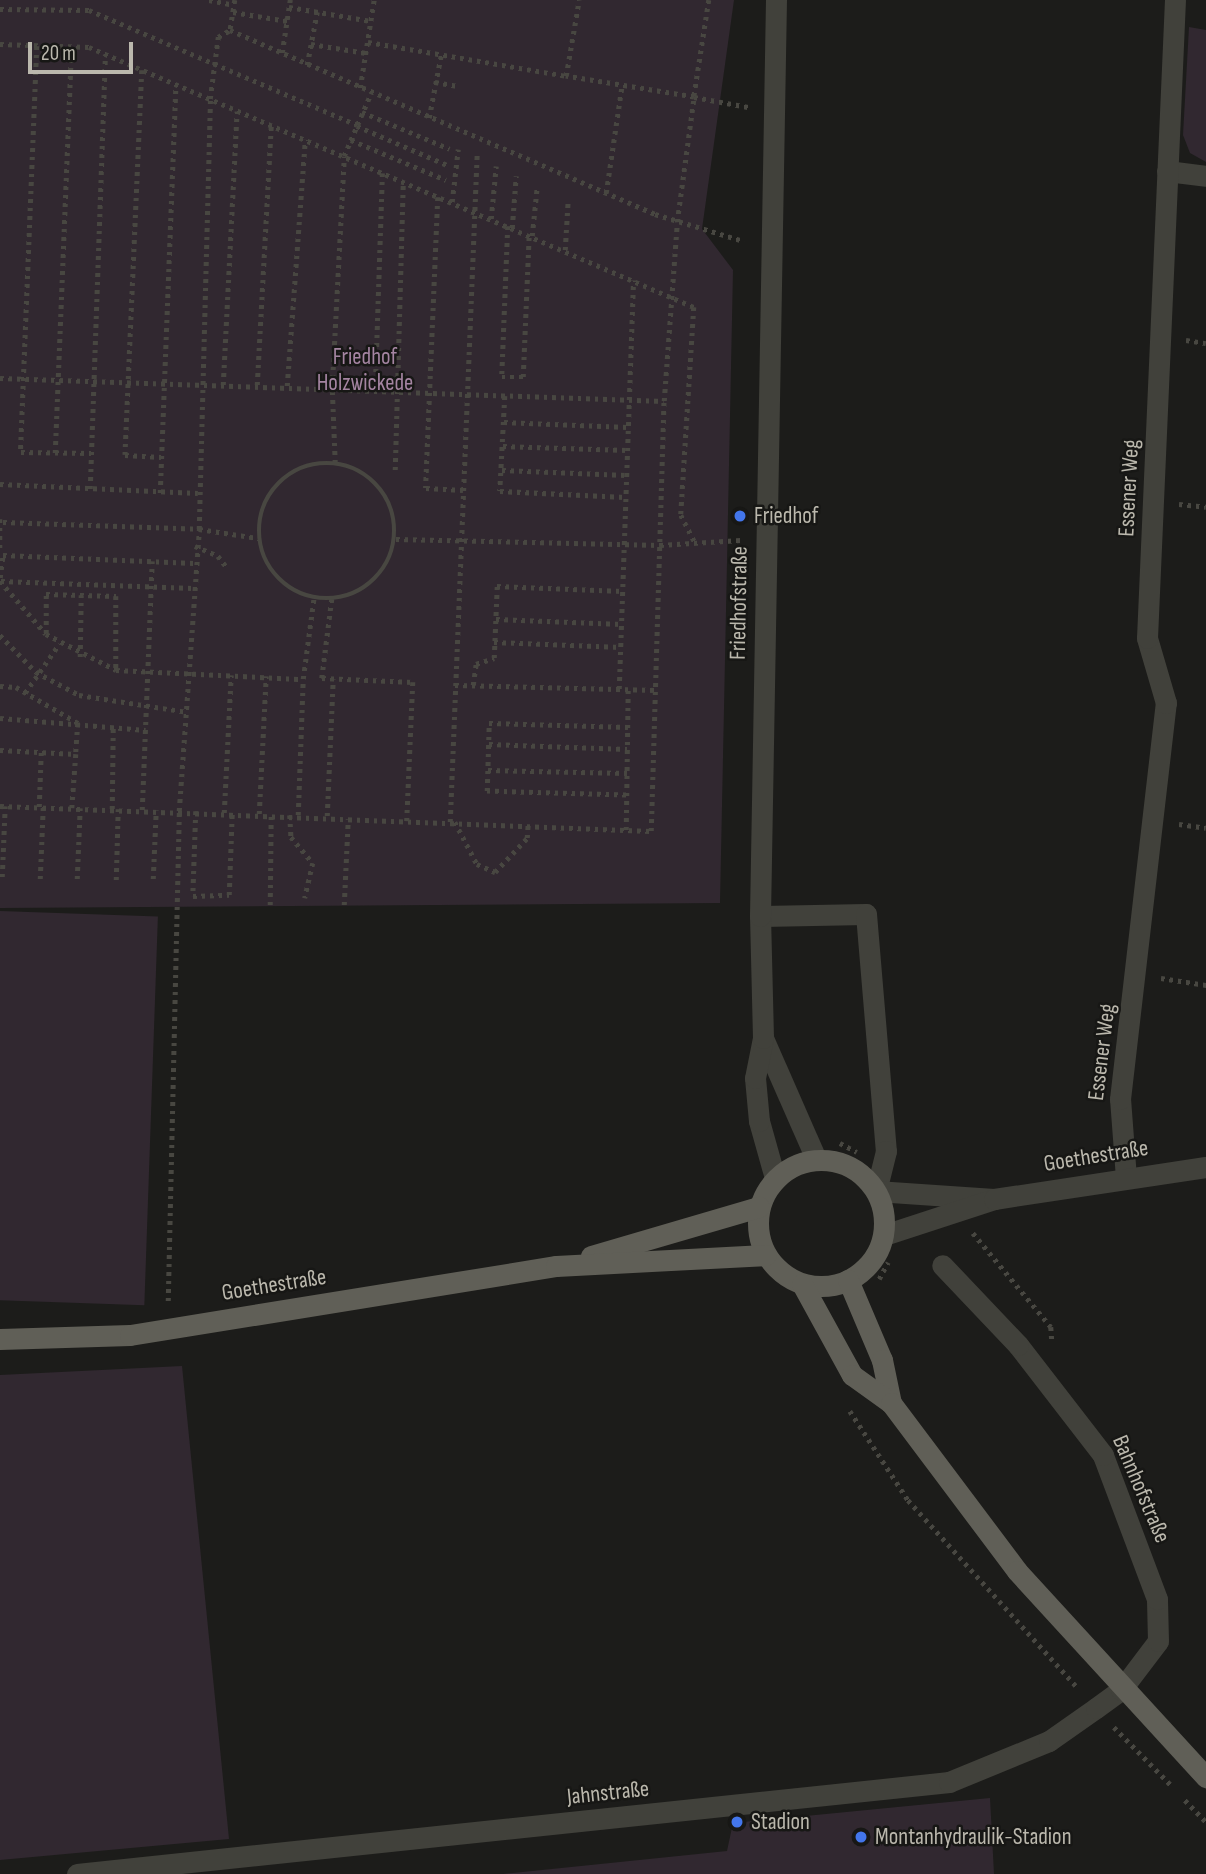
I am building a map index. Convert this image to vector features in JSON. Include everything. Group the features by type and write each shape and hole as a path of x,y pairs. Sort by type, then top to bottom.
{"main road":[{"path":"802,1283 848,1280 865,1269 884,1235 876,1191 861,1173 816,1159 775,1178 760,1207 759,1238 766,1255 802,1283 852,1375 891,1403 1009,1560 1121,1690 1206,1777"},
{"name":"Goethestraße","path":"556,1266 760,1207"},
{"name":"Goethestraße","path":"0,1339 130,1335 556,1266 766,1255"},
{"path":"848,1280 882,1360 891,1403"}],"street":[{"name":"Friedhofstraße","path":"775,1178 759,1121 755,1078 763,1038 760,916 776,0"},
{"name":"Essener Weg","path":"1126,1178 1120,1099 1139,975 1166,704 1147,638 1175,0"},
{"path":"1167,171 1206,176"},
{"path":"760,916 866,914 886,1151 876,1191"},
{"name":"Friedhofstraße","path":"763,1038 816,1159"},
{"name":"Goethestraße","path":"884,1235 994,1199 1206,1167"},
{"name":"Goethestraße","path":"876,1191 994,1199"},
{"name":"Bahnhofstraße","path":"942,1265 1032,1362 1102,1455 1157,1599 1158,1641 1121,1690"},
{"name":"Jahnstraße","path":"76,1874 949,1782 1049,1741 1121,1690"}],"path":[{"path":"209,0 286,20"},
{"path":"282,53 290,0"},
{"path":"360,89 374,0"},
{"path":"566,76 579,0"},
{"path":"2,877 3,806 327,816 651,831 664,401 677,222 709,0"},
{"path":"230,30 234,6"},
{"path":"289,7 371,21"},
{"path":"0,9 89,10 447,165"},
{"path":"307,65 317,12"},
{"path":"230,30 360,89 677,222 771,248"},
{"path":"168,1302 179,811 195,546 199,529 210,99 218,37 230,30"},
{"path":"368,42 774,112"},
{"path":"0,44 71,47 105,54 694,307 681,515 695,542"},
{"path":"311,44 366,53"},
{"path":"37,46 21,452 91,453"},
{"path":"55,453 71,47"},
{"path":"90,489 105,54"},
{"path":"429,118 441,55"},
{"path":"142,70 125,455 161,457"},
{"path":"435,82 458,86"},
{"path":"160,493 176,85"},
{"path":"606,193 622,85"},
{"path":"335,463 331,387 344,156 371,93"},
{"path":"223,385 237,111"},
{"path":"362,112 450,149"},
{"path":"257,385 271,125"},
{"path":"351,139 446,180"},
{"path":"287,386 305,140"},
{"path":"452,202 458,149"},
{"path":"477,154 465,395 463,536 455,685 452,822 477,864 495,872 527,838 528,825"},
{"path":"491,219 496,166"},
{"path":"375,389 382,173"},
{"path":"516,176 510,227 502,377 523,377 531,236 537,187"},
{"path":"395,470 403,182"},
{"path":"438,197 426,488 463,490"},
{"path":"565,251 568,199"},
{"path":"619,689 633,279"},
{"path":"0,378 331,387 465,395 664,401"},
{"path":"505,396 500,491 625,497"},
{"path":"504,422 628,427"},
{"path":"503,446 627,450"},
{"path":"335,463 367,475 385,493 396,539 372,583 332,599 293,591 270,569 258,538 261,511 281,479 301,467 335,463"},
{"path":"502,470 626,475"},
{"path":"0,484 198,493"},
{"path":"258,538 199,529 1,520 0,580 46,634 80,657 116,670 303,679"},
{"path":"396,539 463,536 660,545 766,539"},
{"path":"195,546 218,556 228,569"},
{"path":"2,552 194,563"},
{"path":"142,810 152,561"},
{"path":"0,580 193,588"},
{"path":"473,685 476,664 494,658 497,586 623,591"},
{"path":"46,634 46,594 116,596 116,670"},
{"path":"80,657 81,595"},
{"path":"298,815 303,679 314,597"},
{"path":"332,599 322,678 414,682 407,821"},
{"path":"496,619 622,624"},
{"path":"0,635 39,674 79,695 187,712"},
{"path":"495,642 621,647"},
{"path":"25,692 59,644"},
{"path":"224,813 231,675"},
{"path":"259,814 266,676"},
{"path":"327,816 332,678"},
{"path":"0,685 25,692 78,723"},
{"path":"455,685 656,690"},
{"path":"626,830 628,689"},
{"path":"0,718 146,730"},
{"path":"72,808 78,723"},
{"path":"626,795 487,791 489,723 628,727"},
{"path":"112,809 113,727"},
{"path":"489,744 627,749"},
{"path":"0,750 76,754"},
{"path":"40,879 41,752"},
{"path":"488,770 627,773"},
{"path":"78,879 80,808"},
{"path":"116,880 118,809"},
{"path":"153,879 156,810"},
{"path":"196,811 194,896 229,895 232,813"},
{"path":"270,905 271,814"},
{"path":"290,815 291,837 313,863 305,898"},
{"path":"344,905 348,819"},
{"path":"1139,975 1206,985"},
{"path":"960,1234 972,1232 1051,1327 1051,1346 1032,1362"},
{"path":"876,1288 899,1255"}],"green space":[{"name":"Friedhof Holzwickede","path":"0,0 734,0 702,229 733,270 720,903 0,908"},
{"path":"1189,27 1206,30 1206,162 1190,153 1183,135"},
{"path":"0,911 158,917 144,1305 0,1300"},
{"path":"182,1366 229,1839 0,1860 0,1375"},
{"name":"Montanhydraulik-Stadion","path":"990,1798 994,1874 503,1874 727,1851 733,1823"}],"place":[{"name":"Friedhof","path":"740,516"},
{"name":"Stadion","path":"737,1822"},
{"name":"Montanhydraulik-Stadion","path":"861,1837"}]}
